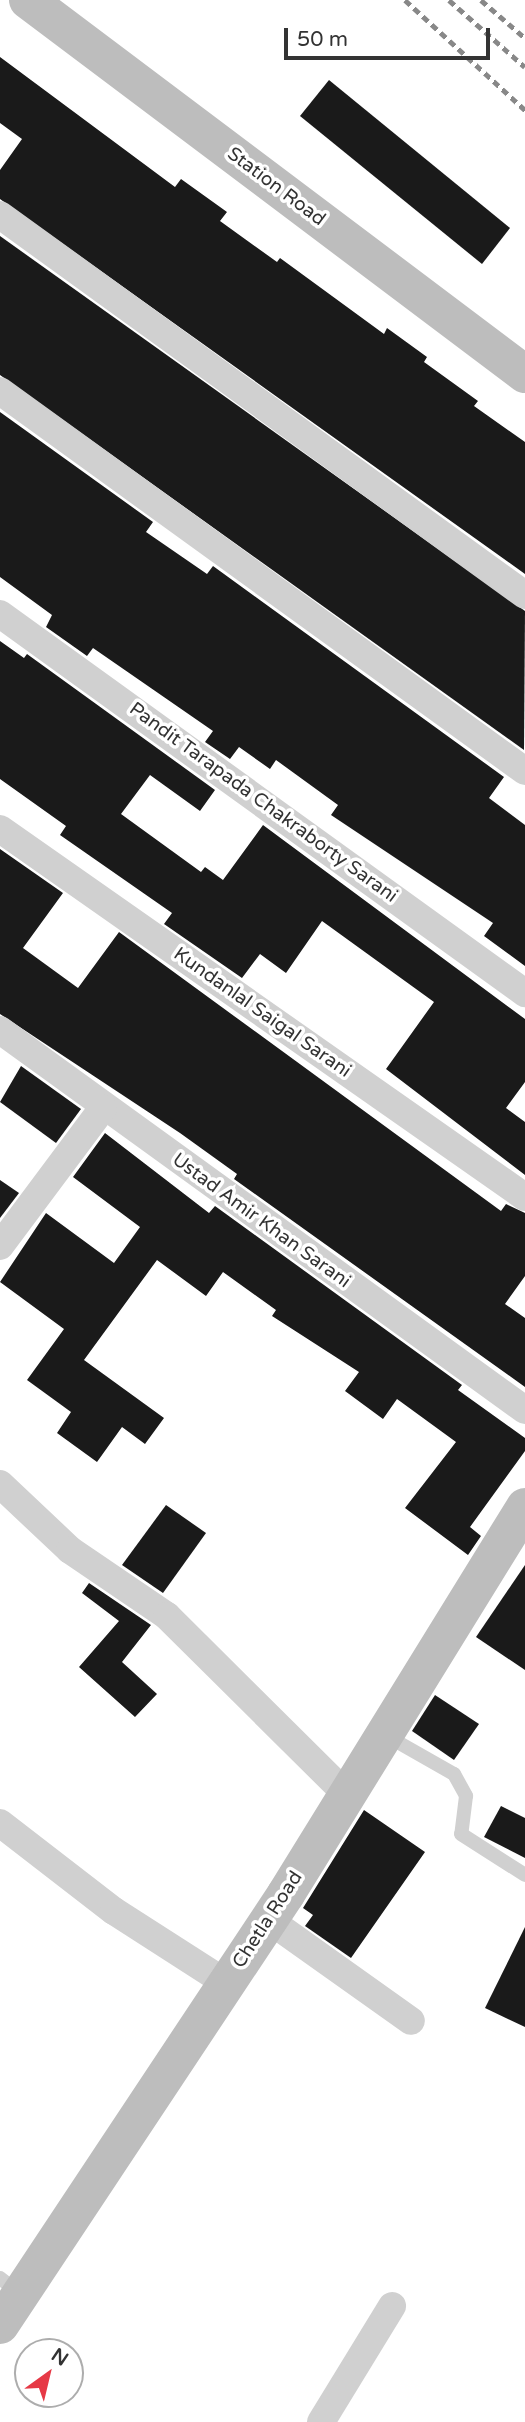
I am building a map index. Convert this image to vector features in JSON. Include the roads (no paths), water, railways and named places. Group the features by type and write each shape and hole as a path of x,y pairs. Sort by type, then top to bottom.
{"main road":[{"name":"Station Road","path":"27,0 525,374"},
{"name":"Chetla Road","path":"0,2325 10,2286 269,1920 525,1507"}],"street":[{"path":"0,215 525,595"},
{"path":"0,391 525,771"},
{"name":"Pandit Tarapada Chakraborty Sarani","path":"0,614 525,993"},
{"name":"Kundanlal Saigal Sarani","path":"0,829 525,1197"},
{"name":"Ustad Amir Khan Sarani","path":"0,1030 103,1108 525,1410"},
{"path":"0,1246 103,1108"},
{"path":"0,1484 70,1550 167,1616 346,1794"},
{"path":"0,1824 114,1911 226,1983"},
{"path":"269,1920 411,2021"},
{"path":"321,2422 392,2306"}],"lane":[{"path":"385,1735 454,1774 466,1796 461,1834 525,1875"}],"railway":[{"path":"405,0 525,110"},
{"path":"449,0 525,67"},
{"path":"481,0 525,38"}]}
